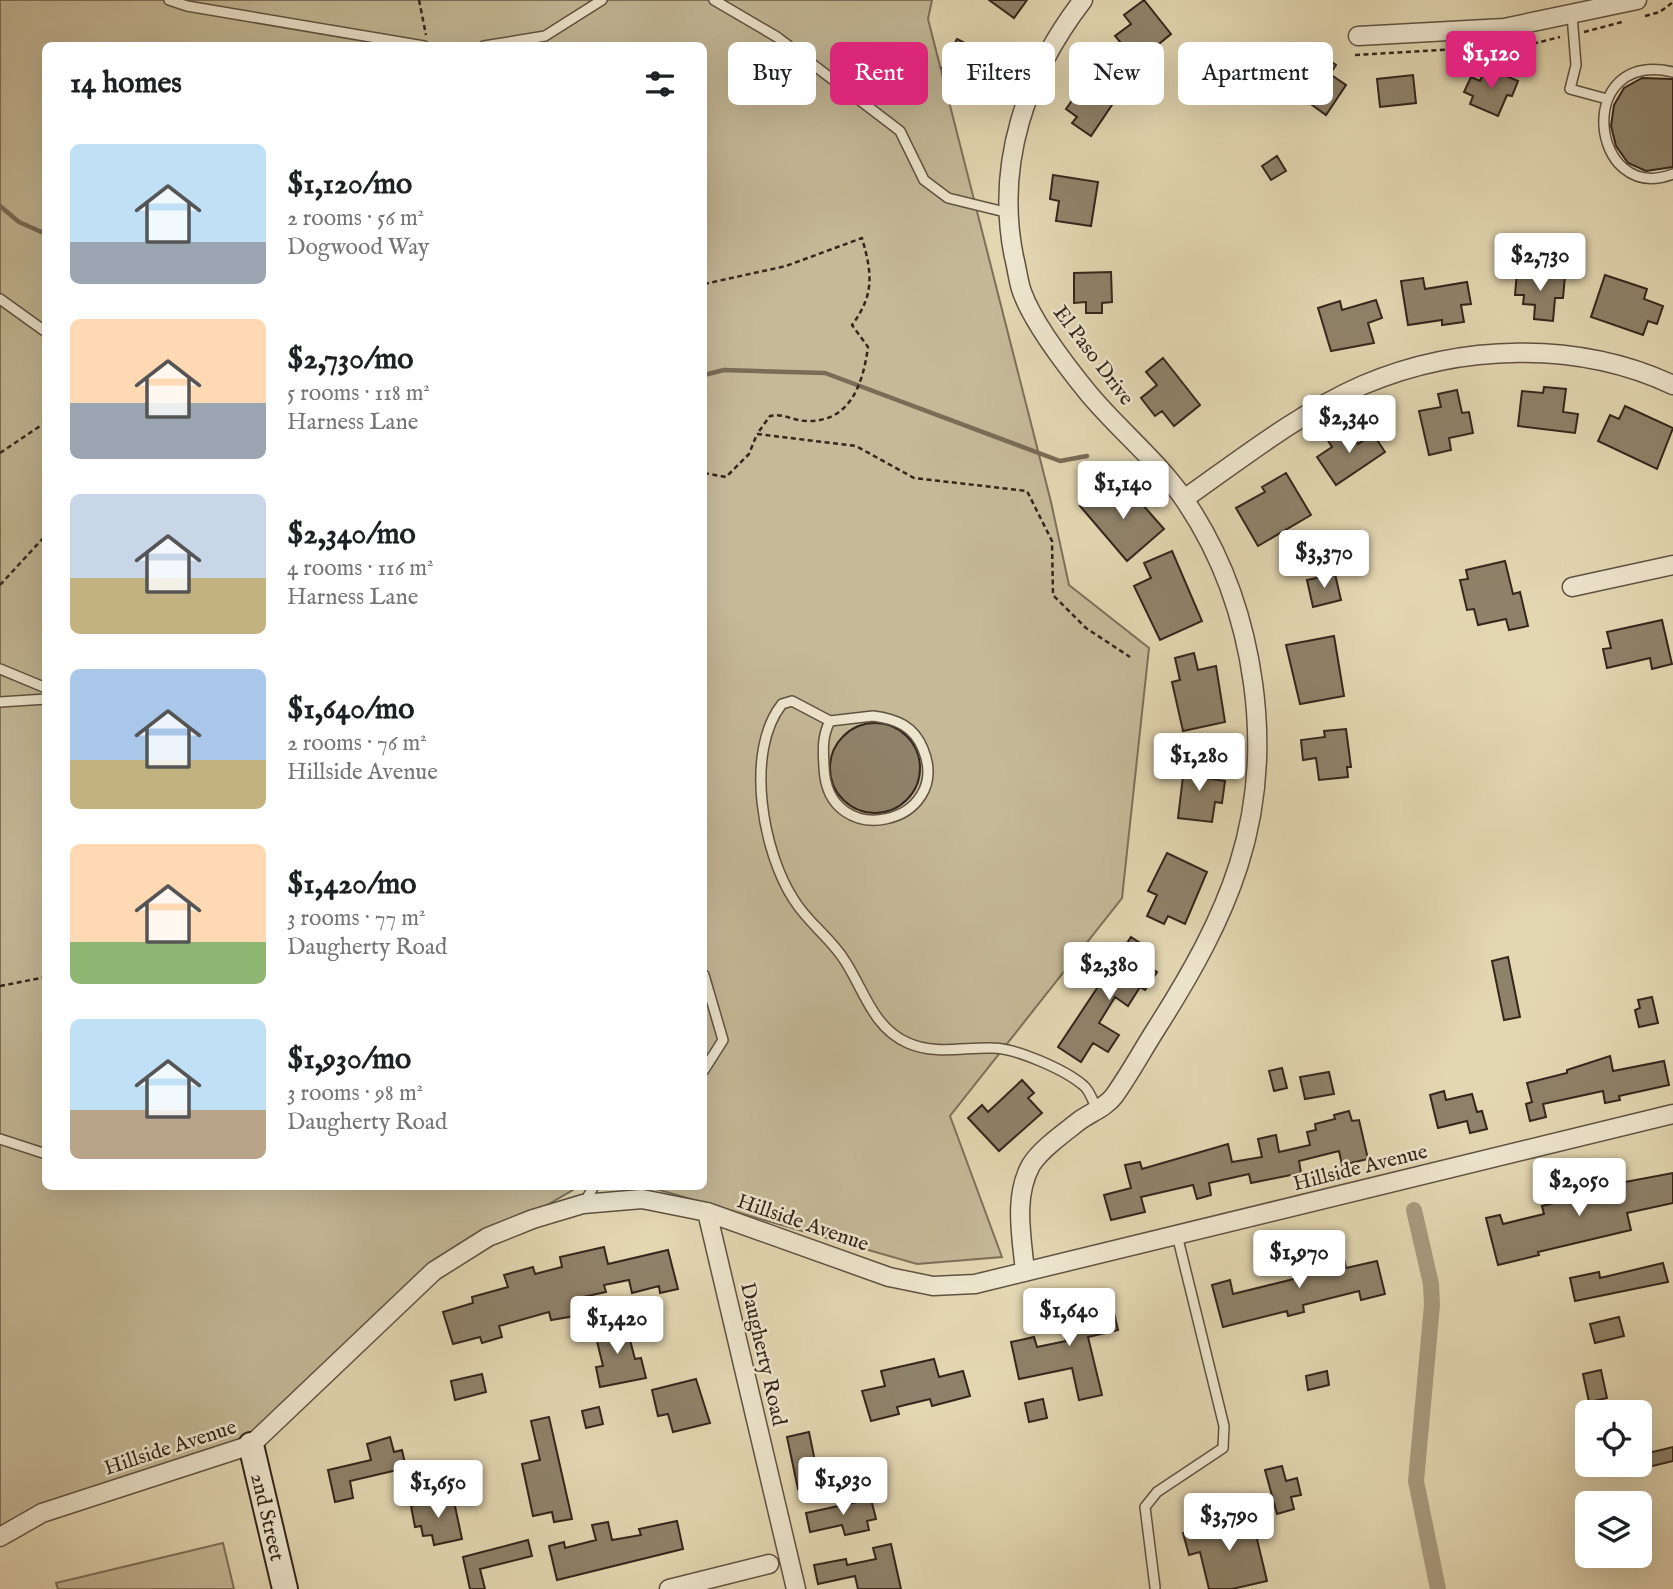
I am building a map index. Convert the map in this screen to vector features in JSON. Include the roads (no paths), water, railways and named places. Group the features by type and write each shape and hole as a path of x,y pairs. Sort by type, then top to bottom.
{"street":[{"name":"El Paso Drive","path":"1025,1272 1020,1204 1031,1165 1050,1145 1112,1100 1191,975 1231,893 1256,796 1259,741 1247,640 1235,599 1211,542 1184,499 1090,395 1049,340 1022,292 1010,236 1009,213 1008,177 1016,124 1040,67 1083,0"},
{"path":"1358,36 1504,28 1637,0"},
{"path":"1184,499 1261,444 1315,411 1363,386 1430,363 1489,355 1550,352 1614,363 1673,384"},
{"path":"1572,587 1673,565"},
{"name":"Hillside Avenue","path":"0,1537 42,1513 251,1445 435,1271 488,1237 533,1219 583,1204 642,1199 707,1212 889,1277 933,1286 975,1284 1673,1114"},
{"name":"Daugherty Road","path":"707,1212 796,1589"},
{"name":"2nd Street","path":"251,1445 285,1589"},
{"path":"669,1589 769,1564"}],"lane":[{"path":"169,0 187,6 402,42"},
{"path":"508,42 545,36 602,0"},
{"path":"714,0 777,37 900,131 924,180 948,198 1009,213"},
{"path":"1572,15 1576,65 1570,89 1607,99"},
{"path":"1673,72 1653,69 1634,73 1619,83 1607,99 1602,117 1603,136 1609,152 1620,164 1635,174 1651,178 1673,174"},
{"path":"0,299 42,329"},
{"path":"0,669 42,686"},
{"path":"0,702 42,699"},
{"path":"830,720 823,735 824,780 830,795 841,808 854,817 878,821 902,814 915,804 928,774 927,757 920,740 908,727 892,718 873,716 830,720 792,701 782,704 766,734 762,768 770,847 778,874 808,922 837,950 872,1011 895,1035 923,1047 943,1050 992,1048 1029,1055 1085,1086 1097,1109"},
{"path":"707,985 723,1040 707,1065"},
{"path":"0,1139 42,1153"},
{"path":"583,1204 592,1190"},
{"path":"1155,1587 1145,1507 1157,1492 1223,1448 1224,1426 1177,1235"}],"waterway":[{"path":"0,206 19,222 42,232"},
{"path":"707,374 724,370 825,373 1060,461 1087,456"},
{"path":"1414,1210 1431,1284 1432,1305 1416,1481 1438,1589"}]}
